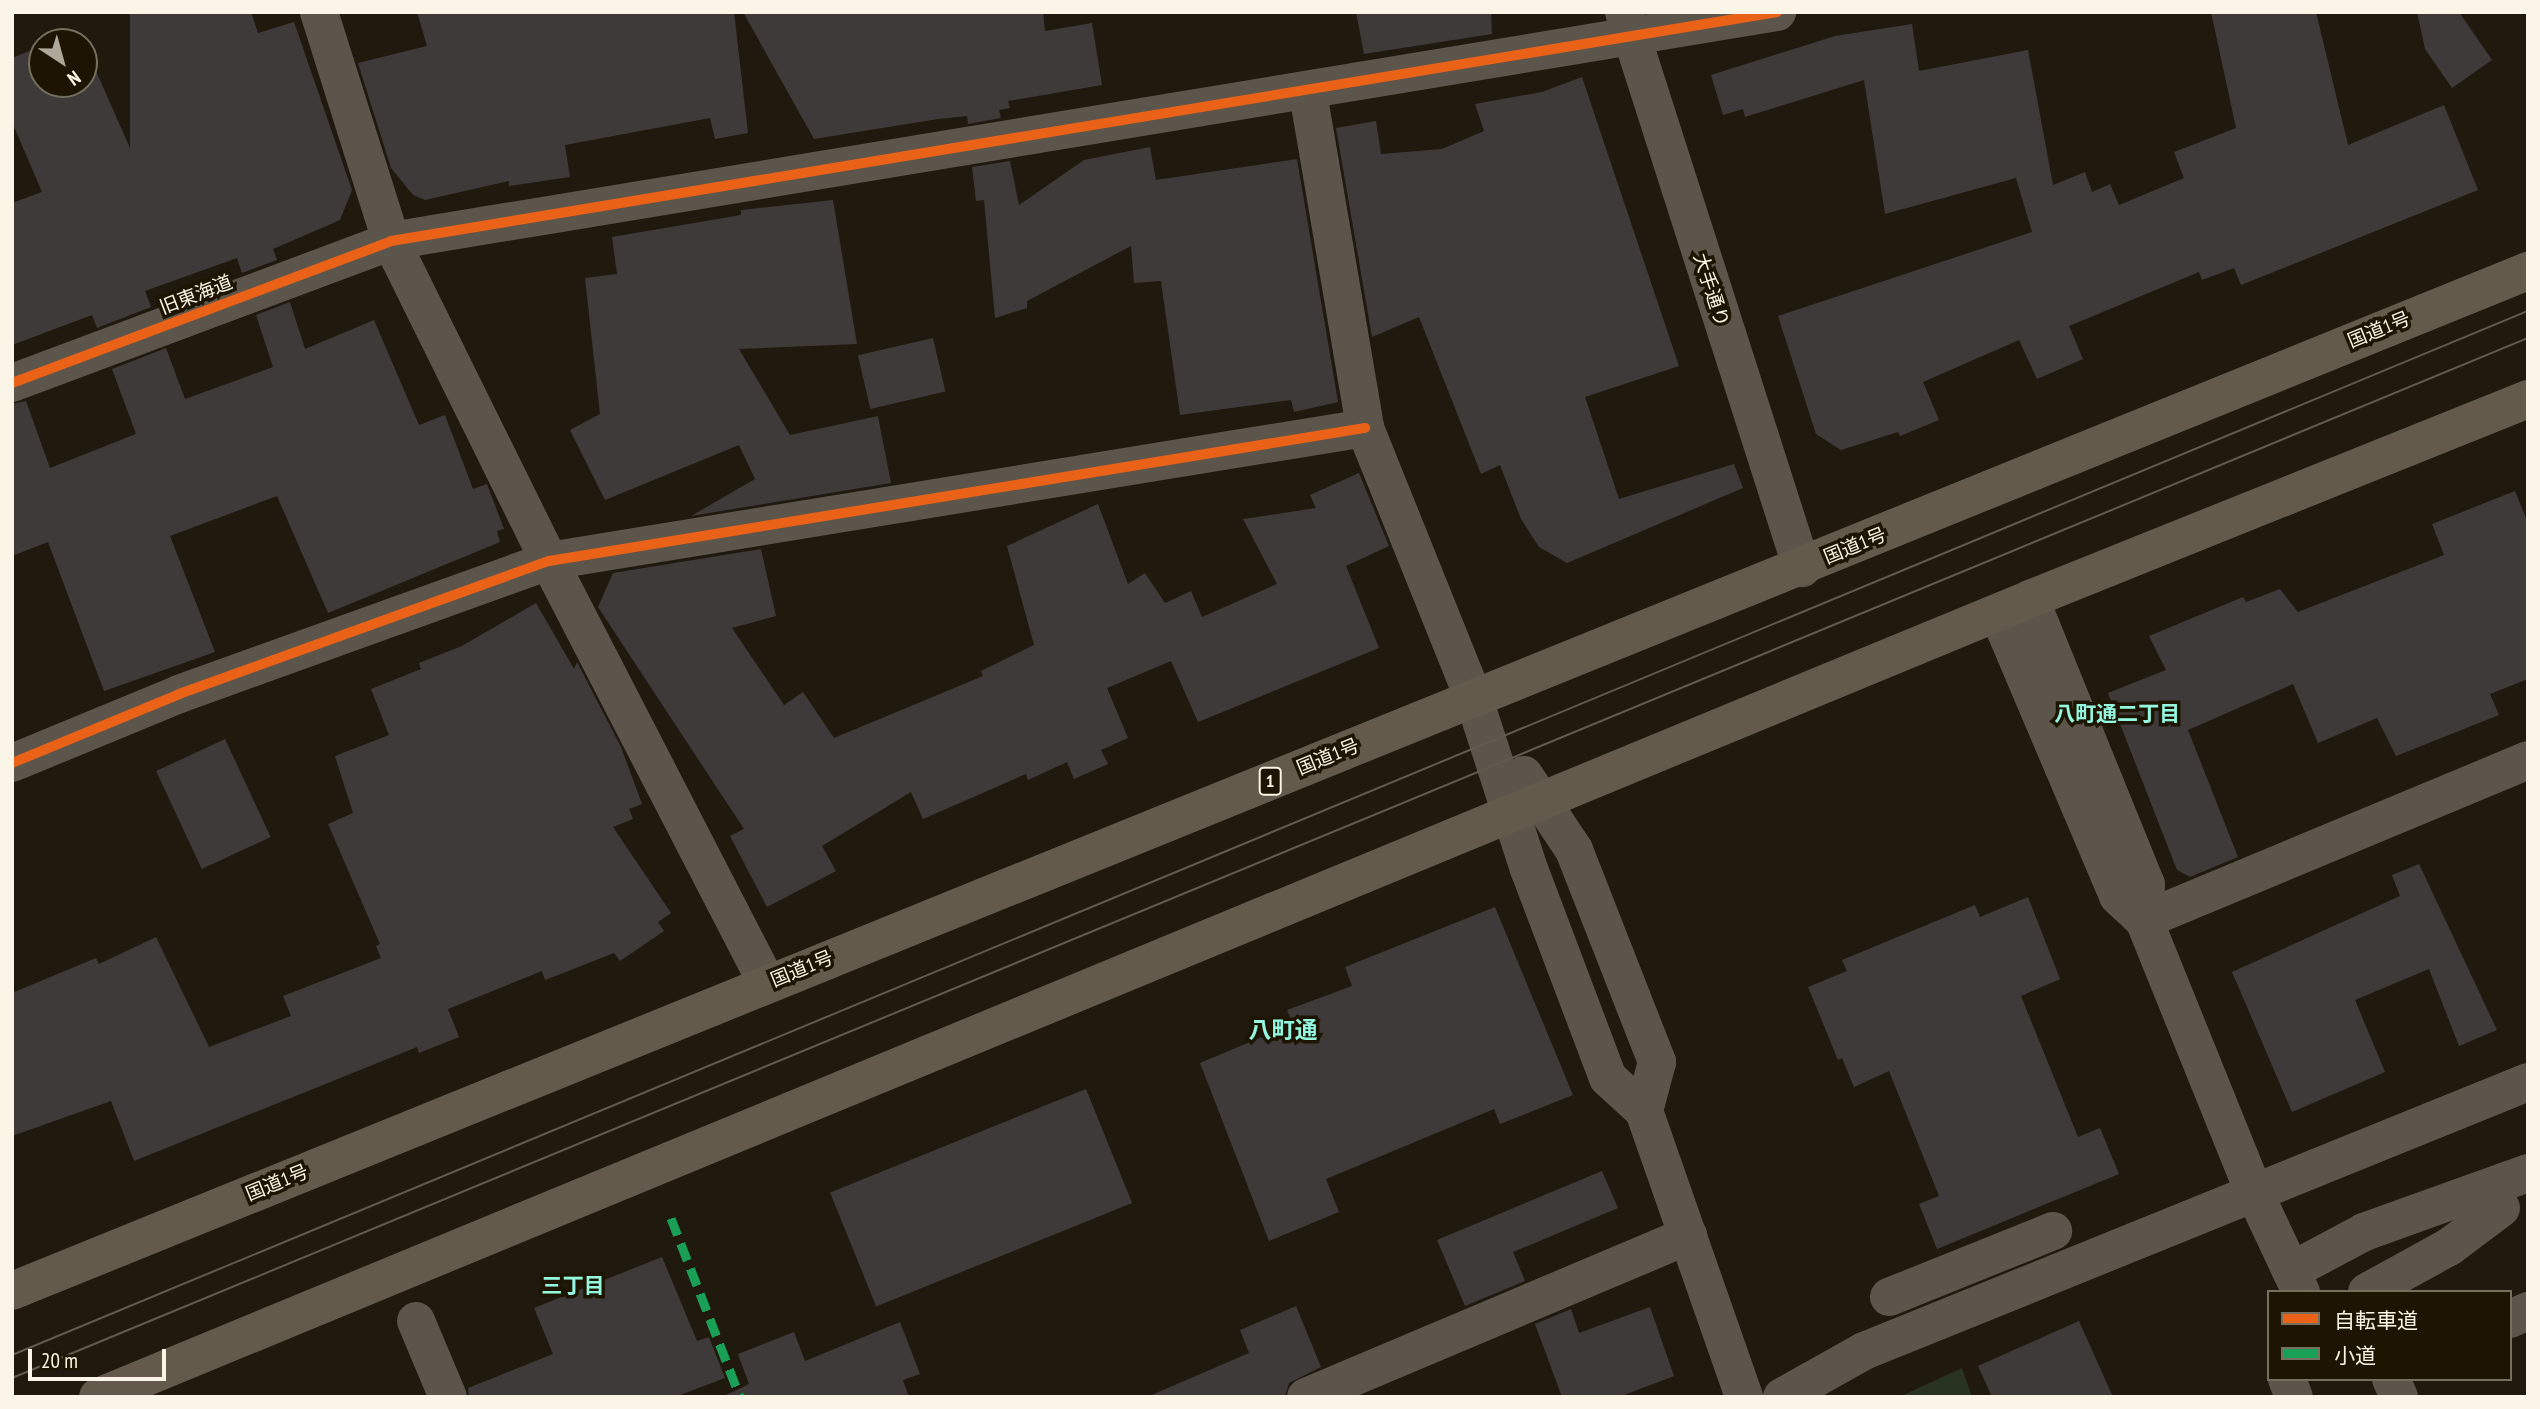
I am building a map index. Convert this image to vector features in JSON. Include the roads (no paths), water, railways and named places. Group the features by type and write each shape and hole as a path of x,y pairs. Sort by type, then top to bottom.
{"highway":[{"name":"国道1号","path":"12,1291 767,983 1802,568 2528,271"},
{"path":"98,1397 2014,606 2528,399"}],"street":[{"path":"319,12 391,241 549,561 767,983"},
{"name":"旧東海道","path":"12,383 391,241 1308,93 1627,26 1777,12"},
{"name":"大手通り","path":"1627,26 1802,568"},
{"path":"1308,93 1365,428 1474,699 1526,808 1608,1078 1644,1111 1744,1397"},
{"path":"12,763 179,694 549,561 1365,428"},
{"path":"2014,606 2146,884 2144,920 2253,1190 2296,1281 2364,1232 2528,1173"},
{"path":"2144,920 2528,760"},
{"path":"1526,808 1574,850 1657,1062 1644,1111"},
{"path":"1782,1397 1864,1351 2253,1190 2528,1082"},
{"path":"2371,1290 2449,1247 2501,1208"},
{"path":"1864,1351 1884,1285 2053,1231"},
{"path":"1306,1397 1688,1236"},
{"path":"2512,1318 2528,1311"},
{"path":"416,1321 448,1397"},
{"path":"2392,1381 2399,1397"}],"tram line":[{"path":"12,1355 2528,311"},
{"path":"12,1378 2528,338"}],"district":[{"name":"八町通二丁目","path":"2117,714"},
{"name":"八町通","path":"1283,1030"},
{"name":"三丁目","path":"573,1286"}]}
